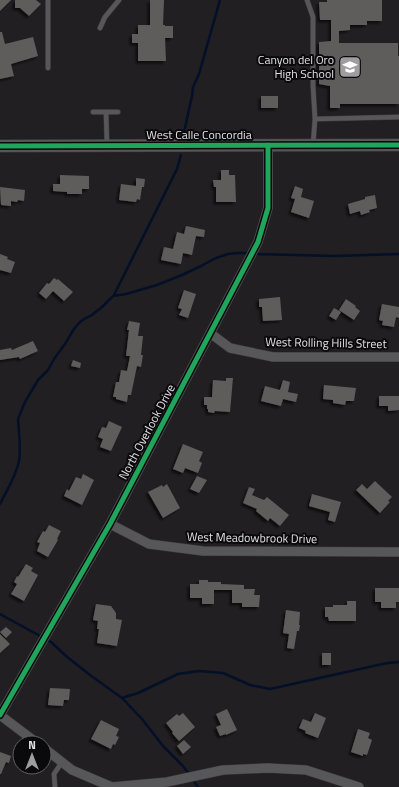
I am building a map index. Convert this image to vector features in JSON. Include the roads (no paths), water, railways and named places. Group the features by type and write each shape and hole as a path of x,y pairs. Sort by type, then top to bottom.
{"street":[{"name":"North Overlook Drive","path":"0,715 110,524 258,242 268,208 268,145"},
{"name":"West Calle Concordia","path":"0,146 399,145"},
{"name":"West Rolling Hills Street","path":"210,333 230,348 273,357 399,357"},
{"name":"West Meadowbrook Drive","path":"110,524 149,544 204,551 399,552"},
{"path":"0,715 26,735"},
{"path":"52,754 72,770 112,787 167,782 223,770 268,768 306,770 343,784 359,787"}],"lane":[{"path":"48,0 48,68"},
{"path":"100,28 105,17 119,0"},
{"path":"307,0 313,17 313,86 315,119 314,145"},
{"path":"93,112 118,112"},
{"path":"106,112 106,145"},
{"path":"315,119 399,117"},
{"path":"55,787 54,774 62,762"}],"waterway":[{"path":"183,137 193,87 199,74 220,0"},
{"path":"114,295 177,169 181,155"},
{"path":"0,504 14,478 18,467 20,457 18,419 25,402 38,380 48,370 79,323 92,315 113,296 126,294 157,285 228,254 249,253"},
{"path":"254,254 335,256 399,254"},
{"path":"0,614 42,637"},
{"path":"46,639 90,675 122,698 190,775"},
{"path":"122,698 138,693 178,674 199,671 223,673 250,685 270,689 387,663 399,662"},
{"path":"192,779 198,787"}],"place":[{"name":"Canyon del Oro High School","path":"350,67"}]}
